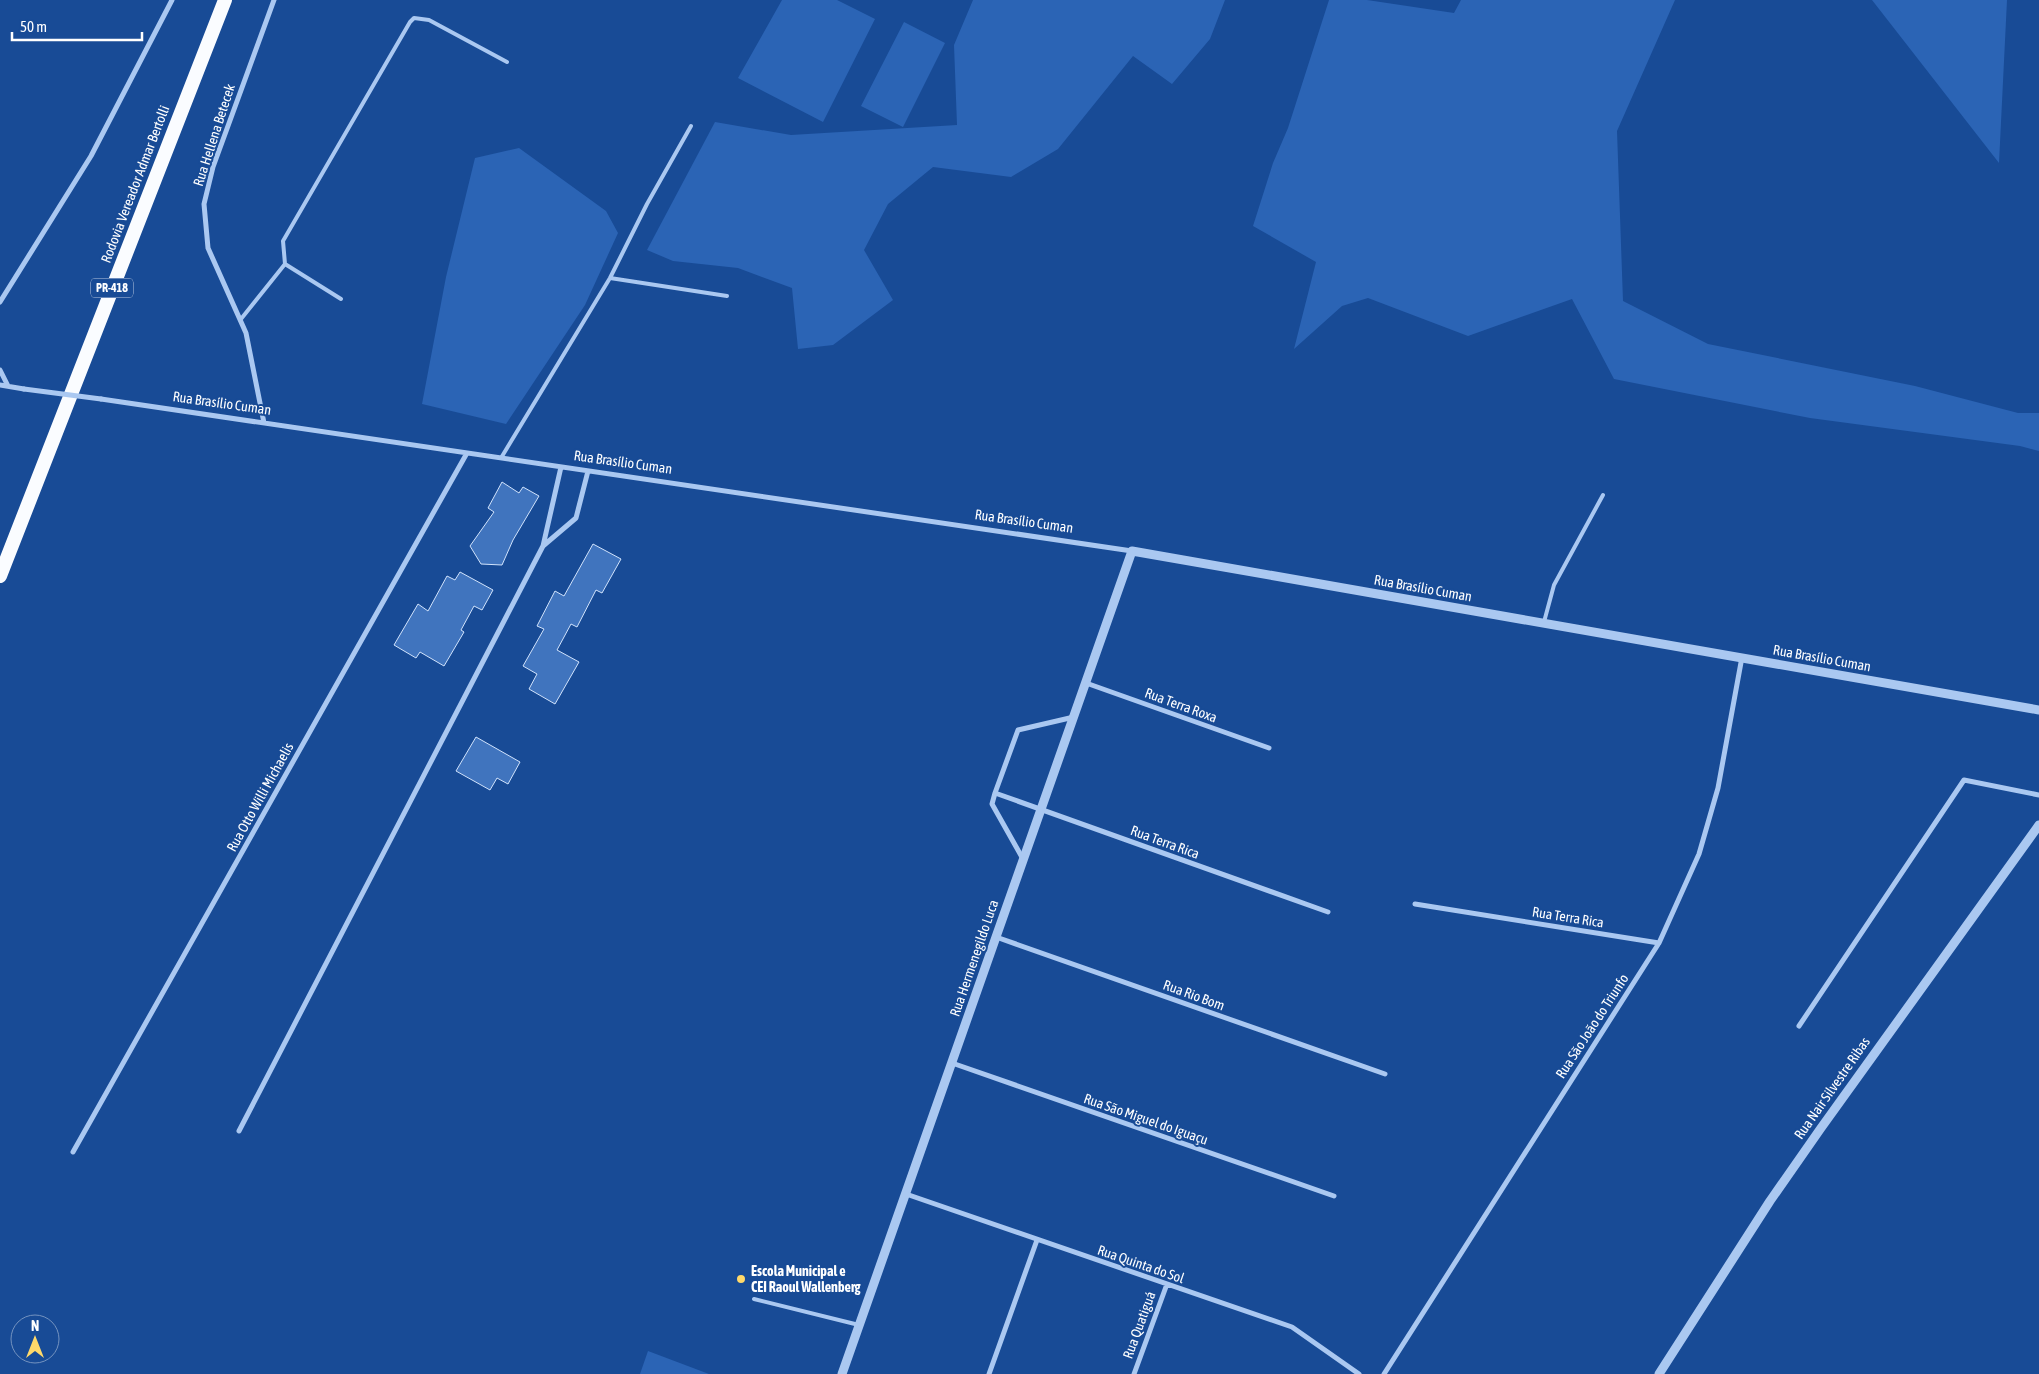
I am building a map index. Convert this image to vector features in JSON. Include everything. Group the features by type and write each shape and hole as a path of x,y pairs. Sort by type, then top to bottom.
{"highway":[{"name":"Rodovia Vereador Admar Bertolli","path":"0,576 225,0"}],"street":[{"path":"0,302 91,156 172,0"},
{"name":"Rua Hellena Betecek","path":"264,423 246,333 208,248 204,204 212,166 274,0"},
{"path":"0,370 8,386"},
{"name":"Rua Brasílio Cuman","path":"0,385 1132,551 2039,710"},
{"name":"Rua Otto Willi Michaelis","path":"73,1152 467,453"},
{"path":"239,1131 543,546 561,467"},
{"path":"543,546 576,518 588,471"},
{"name":"Rua Hermenegildo Luca","path":"842,1374 1132,551"},
{"name":"Rua São João do Triunfo","path":"1384,1374 1659,943 1700,854 1718,788 1742,658"},
{"name":"Rua Terra Roxa","path":"1086,683 1269,748"},
{"path":"1024,859 992,804 995,793 1018,730 1074,716"},
{"path":"1799,1026 1964,780 2039,795"},
{"name":"Rua Terra Rica","path":"995,793 1328,912"},
{"name":"Rua Nair Silvestre Ribas","path":"1659,1374 1781,1185 1873,1053 2039,824"},
{"name":"Rua Terra Rica","path":"1415,904 1659,943"},
{"name":"Rua Rio Bom","path":"996,937 1385,1074"},
{"name":"Rua São Miguel do Iguaçu","path":"952,1063 1334,1196"},
{"name":"Rua Quinta do Sol","path":"906,1194 1292,1327 1359,1374"},
{"path":"990,1374 1037,1240"},
{"name":"Rua Quatiguá","path":"1134,1374 1166,1284"}],"lane":[{"path":"241,319 286,264 283,241 414,18 429,20 507,62"},
{"path":"501,458 610,278 647,204 691,126"},
{"path":"286,264 341,300"},
{"path":"610,278 727,296"},
{"path":"1544,622 1554,585 1603,495"},
{"path":"754,1299 860,1325"}],"shaded area":[{"path":"782,0 837,0 875,19 823,122 738,78"},
{"path":"973,0 1225,0 1210,39 1172,84 1133,56 1058,149 1011,177 933,167 888,204 864,250 893,300 833,345 798,349 792,288 738,268 673,261 647,250 715,122 791,135 957,125 954,45"},
{"path":"1329,0 1367,0 1454,13 1461,0 1675,0 1617,131 1623,301 1708,344 1915,386 2018,413 2039,413 2039,451 2020,446 1810,418 1614,379 1572,299 1468,336 1368,298 1342,306 1294,349 1316,262 1253,226 1273,163 1288,128"},
{"path":"1872,0 2007,0 1999,163"},
{"path":"904,22 945,43 903,127 861,106"},
{"path":"519,148 606,211 618,233 585,305 506,424 422,404 446,277 475,158"},
{"path":"648,1351 709,1374 640,1374"}],"building":[{"path":"502,482 519,493 523,487 539,496 513,540 502,565 481,564 470,546 494,512 488,508"},
{"path":"593,544 621,559 602,593 596,590 577,627 571,624 557,650 579,662 555,704 529,689 537,674 523,666 544,629 537,626 555,591 564,596"},
{"path":"460,572 493,590 482,610 474,606 461,630 464,632 444,666 420,652 416,658 394,645 418,604 428,611 447,576 455,580"},
{"path":"476,737 520,762 508,784 497,778 490,790 456,771"}],"place":[{"name":"Escola Municipal e CEI Raoul Wallenberg","path":"741,1279"}]}
